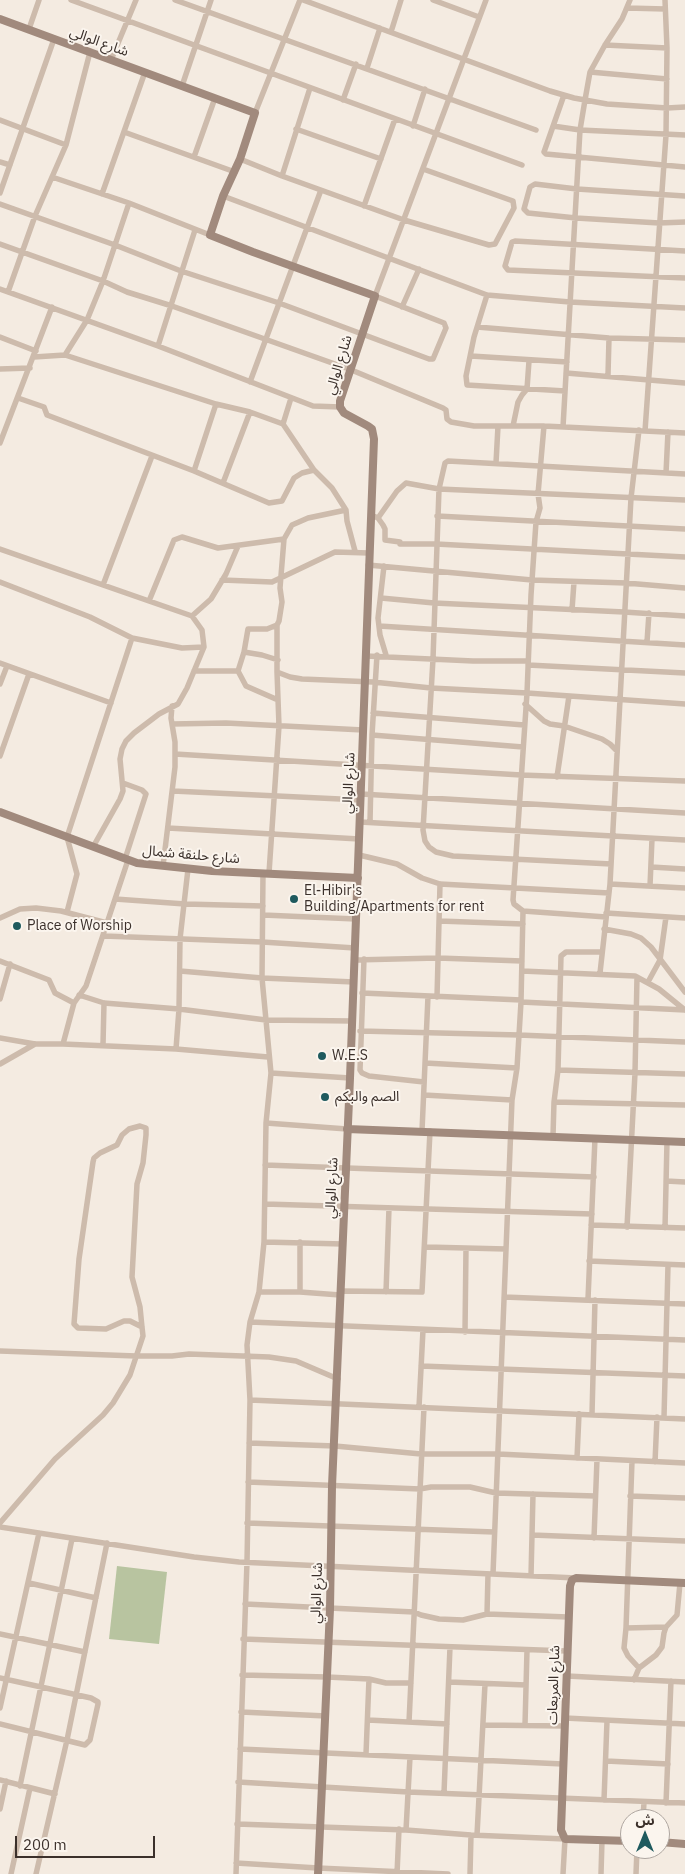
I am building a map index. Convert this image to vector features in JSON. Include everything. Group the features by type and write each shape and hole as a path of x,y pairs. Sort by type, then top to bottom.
{"main road":[{"name":"شارع الوالي","path":"0,19 256,113"},
{"path":"256,113 235,172 223,196 210,235 375,296"},
{"name":"شارع الوالي","path":"318,1871 326,1716 332,1486 338,1379 347,1129 354,982 359,959 355,948 363,730 370,682 366,656 368,565 374,516 374,434 368,426 348,416 340,407 340,398 375,296"},
{"name":"شارع حلنقة شمال","path":"0,813 126,859 163,866 358,878"},
{"path":"347,1129 685,1142"},
{"path":"576,1578 682,1583"},
{"name":"شارع المربعات","path":"565,1839 561,1830 561,1799 568,1617 570,1586 572,1580 576,1578"},
{"path":"565,1839 620,1841"},
{"path":"670,1843 685,1844"}],"street":[{"path":"29,29 39,0"},
{"path":"71,0 522,166"},
{"path":"111,60 136,0"},
{"path":"175,0 450,97 536,130"},
{"path":"182,86 212,0"},
{"path":"391,32 401,0"},
{"path":"433,0 479,17"},
{"path":"0,204 181,271 433,359 446,326 444,323 375,296 486,0"},
{"path":"563,427 580,130 590,72 622,19 630,0"},
{"path":"600,973 610,884 631,498 649,380 666,135 667,48 665,0"},
{"path":"256,113 285,39 305,1 564,95 585,100 667,108 685,106"},
{"path":"627,8 665,9"},
{"path":"367,68 380,28"},
{"path":"0,193 54,39"},
{"path":"605,45 667,48"},
{"path":"8,292 35,216 66,145 90,52"},
{"path":"343,100 356,64"},
{"path":"102,194 145,72"},
{"path":"590,72 667,79"},
{"path":"282,176 310,88"},
{"path":"413,126 425,89"},
{"path":"564,95 544,152 546,154 685,167"},
{"path":"194,157 215,98"},
{"path":"364,206 395,119"},
{"path":"0,120 66,145"},
{"path":"553,126 580,130 685,135"},
{"path":"296,130 381,159"},
{"path":"124,132 235,172"},
{"path":"240,158 282,176 404,220 492,245 495,244 514,208 513,201 423,169"},
{"path":"0,162 10,165"},
{"path":"52,177 210,235"},
{"path":"685,196 532,185 524,209 528,213 576,218 659,223 685,222"},
{"path":"250,382 321,190"},
{"path":"223,196 487,295 570,302 685,308"},
{"path":"65,355 87,320 103,281 129,204"},
{"path":"158,346 195,230"},
{"path":"685,252 513,241 505,266 508,270 685,278"},
{"path":"0,244 103,281 127,292 172,306 349,370 443,408 446,410 447,419 451,422 474,426 544,426 685,433"},
{"path":"402,307 419,269"},
{"path":"0,289 158,346 313,406 340,407"},
{"path":"487,295 477,327 466,380 467,385 565,391"},
{"path":"0,442 52,307"},
{"path":"477,327 609,338 685,340"},
{"path":"0,337 35,354 65,355 283,424 314,470 332,488 346,510 346,521 355,552"},
{"path":"608,375 609,338"},
{"path":"471,356 566,362"},
{"path":"513,426 518,402 527,390 528,361"},
{"path":"0,369 30,368"},
{"path":"566,373 608,375 685,383"},
{"path":"18,398 44,407 47,415 194,471 263,501 276,503 282,501 294,478 302,473 314,470"},
{"path":"283,424 291,398"},
{"path":"194,471 216,404"},
{"path":"223,483 250,412"},
{"path":"496,463 498,426"},
{"path":"544,426 538,494 540,508 536,522 530,609 527,693 513,888 514,904 523,910 685,918"},
{"path":"666,473 668,432"},
{"path":"103,585 152,456"},
{"path":"610,864 460,857 436,852 425,842 423,825 433,659 439,488 446,462 496,463 685,474"},
{"path":"685,500 439,488 408,483 404,484 374,516 385,529 385,540 400,542 400,544 436,544 685,557"},
{"path":"236,1874 247,1562 250,1400 248,1357 250,1322 259,1292 264,1242 266,1123 270,1073 262,978 263,906 272,835 279,726 277,625 281,614 282,602 280,588 284,538 292,525 308,518 346,510"},
{"path":"437,516 685,529"},
{"path":"149,601 174,540 182,536 213,547 238,546 284,538"},
{"path":"192,616 211,599 238,546"},
{"path":"0,549 192,616 202,630 204,647 188,688 178,704 159,714 126,741 120,759 123,783 120,799 93,847"},
{"path":"222,580 272,582 281,576 335,552 369,553"},
{"path":"368,565 532,580 626,583 685,588"},
{"path":"384,566 379,626 386,655"},
{"path":"0,582 90,617 132,638 182,648 204,647"},
{"path":"572,610 574,582"},
{"path":"381,598 530,609 685,616"},
{"path":"647,642 649,614"},
{"path":"277,625 267,629 248,629 244,652 238,670 246,686 278,700"},
{"path":"379,626 433,631 623,640 685,645"},
{"path":"67,912 77,874 67,837 132,638"},
{"path":"244,652 278,660"},
{"path":"370,822 373,713 370,682 377,655"},
{"path":"366,656 386,655 685,673"},
{"path":"0,663 111,703"},
{"path":"0,684 7,666"},
{"path":"194,672 238,670"},
{"path":"277,672 296,678 685,704"},
{"path":"0,756 29,674"},
{"path":"557,776 568,696"},
{"path":"526,704 544,721 606,741 617,751"},
{"path":"163,866 173,791 175,754 172,706"},
{"path":"373,713 524,725"},
{"path":"172,724 226,723 363,730"},
{"path":"372,735 523,747"},
{"path":"175,754 521,775 685,781"},
{"path":"63,1044 74,1003 86,986 104,936 146,794 142,790 123,783"},
{"path":"173,791 361,797 370,794 425,799 685,813"},
{"path":"360,822 685,840"},
{"path":"168,828 360,839"},
{"path":"650,886 652,839"},
{"path":"359,854 396,864 422,878 440,884 609,893"},
{"path":"651,867 685,868"},
{"path":"176,1049 179,1009 180,939 188,868"},
{"path":"437,996 440,884"},
{"path":"610,884 685,888"},
{"path":"115,899 185,904 263,906"},
{"path":"0,918 20,909 36,908 67,912 107,923"},
{"path":"487,1614 498,1454 512,1100 517,1068 521,1001 523,910"},
{"path":"263,915 356,919"},
{"path":"648,982 660,960 666,917"},
{"path":"439,921 523,924"},
{"path":"604,929 631,934 641,938 651,947 685,992"},
{"path":"104,936 262,942 355,948"},
{"path":"553,1136 554,1102 558,1070 561,956 563,953 602,952"},
{"path":"424,1082 393,1080 362,1073 360,1065 360,1031 362,993 359,959 438,958 522,961"},
{"path":"0,961 49,980 58,996 74,1003"},
{"path":"0,999 10,964"},
{"path":"180,971 262,978 354,982"},
{"path":"522,971 638,976 685,1010"},
{"path":"626,1226 635,1073 638,976"},
{"path":"362,993 521,1001 559,1005 685,1010"},
{"path":"79,995 104,1003 179,1009 266,1020 352,1021"},
{"path":"422,1131 428,996"},
{"path":"103,1045 104,1003"},
{"path":"360,1031 685,1042"},
{"path":"0,1038 35,1044 176,1049 268,1057"},
{"path":"0,1064 35,1044"},
{"path":"425,1063 517,1068"},
{"path":"558,1070 685,1074"},
{"path":"270,1073 350,1078"},
{"path":"424,1095 512,1100"},
{"path":"554,1102 685,1105"},
{"path":"266,1123 347,1129"},
{"path":"142,1327 124,1320 106,1329 78,1328 74,1324 92,1162 100,1153 117,1144 128,1129 140,1126 146,1128 146,1135 143,1163 137,1184 132,1277 140,1307 143,1336 130,1374 113,1403 103,1415 54,1459 0,1525 72,1539 194,1557 247,1562 576,1578"},
{"path":"259,1292 422,1292 426,1247 430,1131"},
{"path":"588,1300 595,1138"},
{"path":"665,1228 667,1141"},
{"path":"265,1165 594,1177"},
{"path":"666,1181 685,1182"},
{"path":"265,1204 592,1214"},
{"path":"386,1292 389,1208"},
{"path":"591,1225 685,1228"},
{"path":"264,1242 342,1244"},
{"path":"300,1242 300,1292"},
{"path":"426,1247 506,1249"},
{"path":"465,1332 466,1248"},
{"path":"589,1261 685,1265"},
{"path":"664,1418 668,1265"},
{"path":"504,1297 685,1304"},
{"path":"592,1414 595,1300"},
{"path":"250,1322 685,1340"},
{"path":"409,1722 419,1528 423,1330"},
{"path":"0,1351 136,1356 189,1354 269,1357 296,1361 338,1379"},
{"path":"421,1366 685,1376"},
{"path":"250,1400 685,1418"},
{"path":"577,1458 579,1414"},
{"path":"655,1462 656,1417"},
{"path":"249,1443 335,1446 421,1454 498,1454 685,1463"},
{"path":"594,1538 596,1459"},
{"path":"632,1461 624,1648 628,1656 639,1668"},
{"path":"248,1482 420,1490 430,1487 470,1487 496,1493 595,1496"},
{"path":"531,1576 533,1494"},
{"path":"630,1496 685,1498"},
{"path":"247,1523 494,1532"},
{"path":"0,1708 3,1679 16,1637 39,1533"},
{"path":"532,1535 685,1541"},
{"path":"20,1786 72,1539"},
{"path":"36,1874 67,1740 107,1544"},
{"path":"29,1582 96,1598"},
{"path":"634,1680 639,1668 656,1655 662,1647 666,1627 678,1615 682,1583"},
{"path":"245,1604 414,1612 439,1619 463,1620 487,1614 568,1617"},
{"path":"626,1628 666,1627"},
{"path":"0,1634 85,1652"},
{"path":"243,1640 567,1651"},
{"path":"444,1793 450,1647"},
{"path":"525,1726 527,1650"},
{"path":"242,1676 327,1677 369,1679 386,1683 410,1683"},
{"path":"566,1676 685,1682"},
{"path":"0,1724 85,1745 88,1744 98,1708 98,1702 95,1700 3,1679"},
{"path":"366,1754 369,1679"},
{"path":"449,1682 526,1685"},
{"path":"666,1803 671,1682"},
{"path":"470,1874 480,1794 484,1684"},
{"path":"241,1712 326,1716"},
{"path":"368,1720 448,1724"},
{"path":"604,1800 607,1721"},
{"path":"483,1725 525,1726 565,1722 607,1721 685,1724"},
{"path":"240,1749 563,1764"},
{"path":"406,1830 410,1757"},
{"path":"606,1761 668,1764"},
{"path":"0,1809 3,1780 54,1794"},
{"path":"238,1782 408,1792 685,1804"},
{"path":"11,1874 30,1788"},
{"path":"644,1802 644,1809"},
{"path":"237,1824 399,1829 565,1839 563,1874"},
{"path":"397,1872 399,1829"},
{"path":"601,1874 602,1840"},
{"path":"636,1859 636,1874"},
{"path":"236,1863 318,1871 448,1874"}],"green space":[{"path":"117,1566 167,1572 159,1644 109,1639"}],"place":[{"name":"El-Hibir's Building/Apartments for rent","path":"294,899"},
{"name":"Place of Worship","path":"17,926"},
{"name":"W.E.S","path":"322,1056"},
{"name":"الصم والبكم","path":"325,1097"}]}
